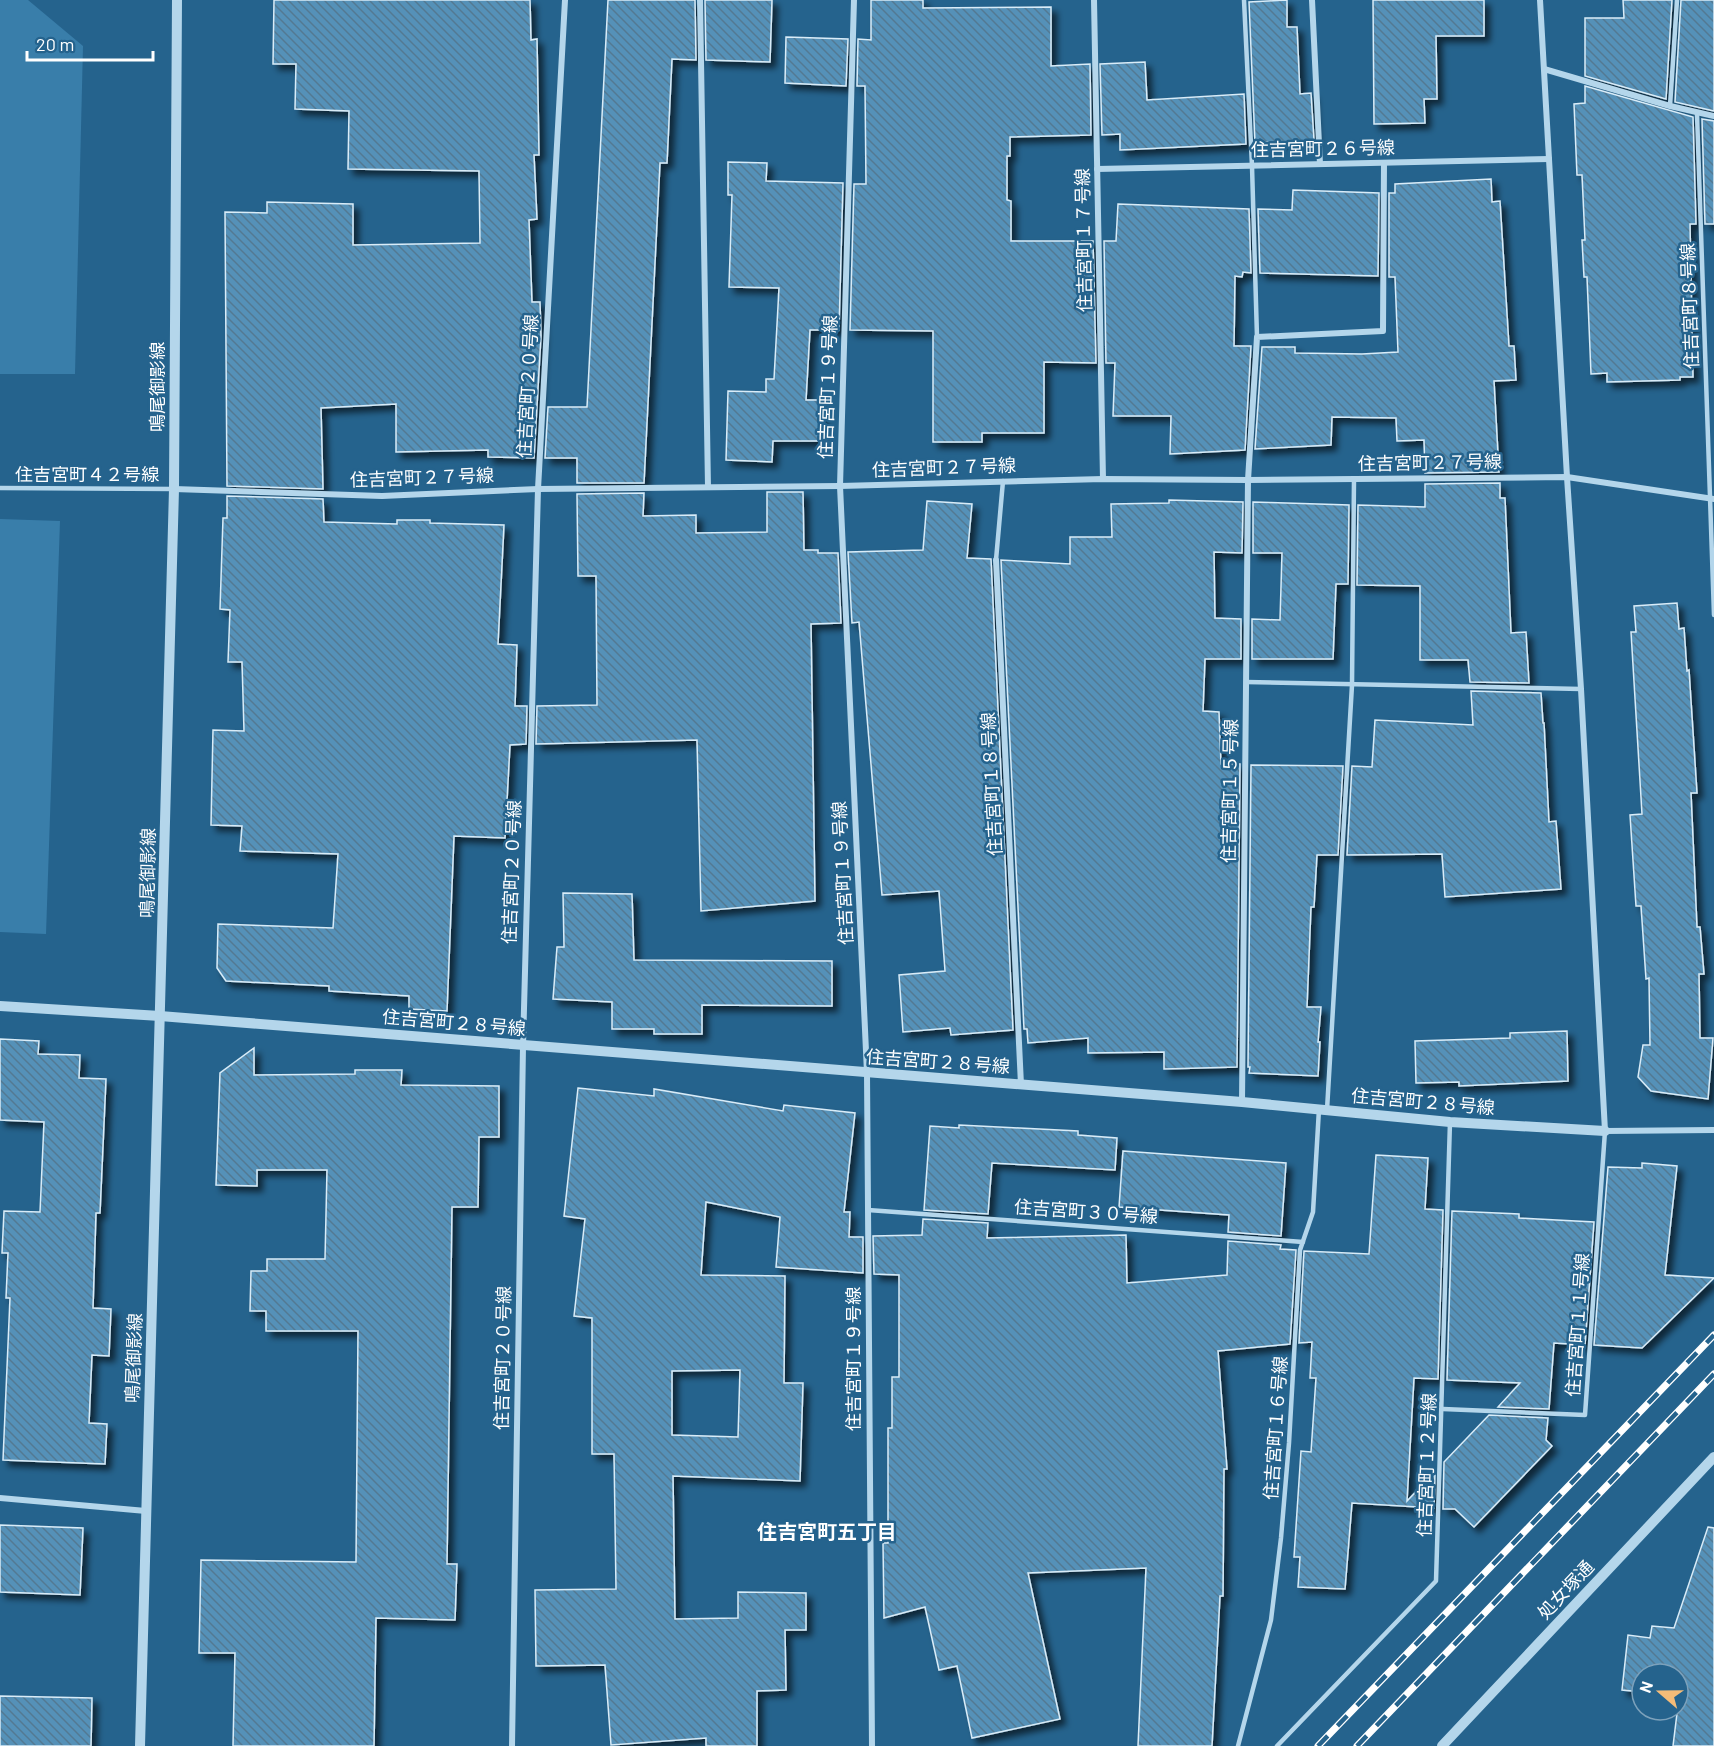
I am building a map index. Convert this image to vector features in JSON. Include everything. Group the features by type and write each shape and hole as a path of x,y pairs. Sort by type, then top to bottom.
{"street":[{"name":"鳴尾御影線","path":"140,1746 174,489 177,0"},
{"name":"住吉宮町２０号線","path":"512,1746 523,1046 538,489 565,0"},
{"path":"700,0 708,487"},
{"name":"住吉宮町１９号線","path":"854,0 840,486 867,1073 872,1746"},
{"name":"住吉宮町１７号線","path":"1094,0 1103,478"},
{"path":"1312,0 1320,164"},
{"path":"1540,0 1605,1131"},
{"path":"1544,69 1697,114 1714,116"},
{"name":"住吉宮町２６号線","path":"1097,169 1549,159"},
{"path":"1257,337 1383,331 1384,163"},
{"name":"住吉宮町１５号線","path":"1242,1102 1248,480 1257,337"},
{"name":"住吉宮町２７号線","path":"174,489 382,496 538,489 840,486 1103,478 1248,480 1567,477 1712,498"},
{"name":"住吉宮町１８号線","path":"996,560 1021,1085"},
{"name":"住吉宮町２８号線","path":"0,1006 160,1016 1242,1102 1450,1122 1605,1131 1714,1130"},
{"name":"処女塚通","path":"1442,1746 1714,1458"},
{"path":"0,1498 146,1511"}],"lane":[{"path":"1244,0 1257,337"},
{"path":"1670,106 1677,0"},
{"name":"住吉宮町８号線","path":"1697,114 1712,498 1714,615"},
{"name":"住吉宮町１６号線","path":"1238,1746 1271,1620 1289,1443 1300,1250 1313,1212 1323,1110 1352,685 1354,479"},
{"name":"住吉宮町１８号線","path":"996,560 1003,481"},
{"name":"住吉宮町４２号線","path":"0,488 174,489"},
{"path":"1246,682 1581,689"},
{"name":"住吉宮町１２号線","path":"1277,1746 1436,1581 1450,1122"},
{"name":"住吉宮町１１号線","path":"1443,1409 1585,1415 1605,1131"},
{"name":"住吉宮町３０号線","path":"868,1210 1303,1242"}],"shaded area":[{"path":"0,0 28,0 83,46 75,374 0,374"},
{"path":"0,519 60,521 46,934 0,932"}],"building":[{"path":"274,0 530,0 531,40 537,39 539,155 534,155 537,219 529,220 532,302 540,302 541,336 534,458 488,457 488,450 396,452 396,404 321,408 323,489 227,486 225,212 267,213 267,202 353,204 353,245 480,243 479,171 348,169 349,111 295,109 296,64 273,64"},
{"path":"608,0 695,0 696,60 672,59 667,163 660,163 644,483 577,483 577,458 545,458 548,407 587,407"},
{"path":"705,0 772,0 770,62 706,60"},
{"path":"871,0 923,0 923,8 1051,7 1051,66 1090,64 1091,135 1010,137 1010,156 1007,156 1007,200 1011,201 1011,241 1093,241 1096,363 1044,362 1044,433 982,433 982,442 933,442 933,331 850,330 854,184 866,184 865,86 857,86 858,39 871,40"},
{"path":"1287,0 1287,27 1297,27 1300,94 1311,93 1314,140 1255,143 1249,2"},
{"path":"1373,0 1484,0 1484,36 1436,36 1437,99 1424,99 1425,123 1374,124"},
{"path":"1623,0 1672,0 1666,99 1585,76 1585,18 1624,18"},
{"path":"1681,0 1714,0 1714,111 1675,102"},
{"path":"786,37 848,39 846,86 785,83"},
{"path":"1145,62 1147,100 1244,94 1246,144 1120,150 1120,134 1102,135 1100,64"},
{"path":"1585,86 1693,117 1696,224 1690,224 1693,377 1680,377 1680,380 1607,382 1607,373 1591,374 1587,277 1584,277 1582,240 1585,240 1582,175 1577,175 1574,104 1585,103"},
{"path":"1702,119 1714,121 1714,224 1705,224"},
{"path":"728,162 767,163 766,181 843,183 839,330 810,330 806,400 822,400 820,441 773,441 772,462 726,460 728,391 766,392 766,379 774,379 779,288 729,287 732,195 728,195"},
{"path":"1491,179 1492,202 1500,201 1509,346 1514,346 1516,380 1494,381 1499,472 1425,473 1424,440 1397,441 1396,418 1332,417 1331,445 1255,449 1262,347 1295,347 1295,353 1398,352 1395,277 1389,277 1389,193 1395,193 1395,184"},
{"path":"1293,190 1379,193 1378,276 1260,273 1258,209 1292,210"},
{"path":"1118,204 1249,209 1251,273 1243,272 1242,277 1235,276 1234,346 1251,346 1245,450 1170,454 1171,416 1113,416 1115,363 1106,363 1104,241 1116,241"},
{"path":"1500,483 1500,498 1505,498 1511,633 1526,632 1529,683 1470,682 1468,660 1420,660 1420,586 1357,585 1358,505 1425,507 1425,484"},
{"path":"767,492 803,492 804,550 838,553 841,623 811,624 815,901 701,911 697,740 536,744 537,706 597,705 596,576 578,576 577,494 644,493 643,516 696,515 696,533 767,532"},
{"path":"227,496 323,499 324,522 397,524 397,520 430,520 430,523 504,525 498,644 517,645 515,706 527,706 526,744 510,745 505,838 454,836 447,1011 409,1009 409,996 329,991 329,986 226,981 217,968 218,924 333,928 338,854 240,851 242,826 211,825 213,730 244,731 242,662 228,662 230,610 220,609 223,518 227,518"},
{"path":"1169,500 1243,502 1242,553 1214,552 1215,618 1241,619 1241,659 1205,659 1203,711 1219,712 1221,764 1240,764 1237,1067 1164,1069 1164,1052 1088,1053 1088,1038 1028,1043 1027,1029 1024,1029 1001,560 1070,564 1070,537 1112,537 1111,504 1169,503"},
{"path":"927,501 972,504 967,558 991,559 1013,1030 951,1035 950,1028 903,1032 899,975 945,971 939,891 882,895 859,622 852,623 848,552 923,550"},
{"path":"1253,502 1349,505 1348,584 1336,584 1333,659 1252,659 1252,619 1280,620 1282,553 1253,553"},
{"path":"1677,603 1679,629 1684,628 1687,671 1689,670 1697,793 1691,793 1697,927 1700,927 1704,974 1699,974 1700,1038 1713,1038 1708,1099 1651,1091 1638,1077 1643,1045 1650,1045 1649,978 1646,979 1641,906 1636,906 1630,815 1642,814 1631,632 1636,632 1634,606"},
{"path":"1471,691 1541,693 1549,822 1556,821 1561,889 1445,897 1442,854 1347,855 1352,766 1372,767 1375,720 1473,725"},
{"path":"1251,765 1343,766 1338,855 1317,855 1314,907 1311,907 1307,1007 1321,1007 1318,1076 1249,1073"},
{"path":"563,893 632,894 634,960 832,961 832,1006 702,1005 702,1034 654,1034 654,1029 612,1029 612,1002 553,999 557,947 564,947"},
{"path":"1567,1031 1568,1081 1459,1086 1459,1082 1416,1083 1415,1041 1510,1038 1510,1033"},
{"path":"0,1039 39,1041 38,1054 80,1055 79,1078 106,1079 100,1213 96,1213 93,1308 111,1309 109,1356 92,1355 89,1423 107,1424 105,1464 3,1460 10,1298 6,1298 8,1253 2,1253 4,1211 40,1212 44,1122 0,1120"},
{"path":"254,1048 254,1075 355,1074 355,1070 402,1070 401,1085 499,1086 499,1137 479,1137 478,1207 452,1207 447,1564 457,1564 455,1620 376,1618 374,1746 233,1746 235,1653 199,1653 201,1560 356,1562 358,1331 266,1331 266,1311 250,1311 251,1271 267,1271 267,1259 325,1259 327,1170 257,1170 257,1186 216,1185 220,1073"},
{"path":"578,1088 654,1096 654,1089 783,1111 784,1105 855,1113 844,1212 850,1212 849,1237 863,1237 863,1273 776,1267 780,1217 706,1202 701,1275 785,1276 784,1383 803,1383 800,1481 673,1476 675,1619 738,1618 738,1592 806,1593 806,1630 785,1630 786,1690 757,1691 757,1746 706,1746 706,1738 611,1745 605,1665 536,1666 535,1590 616,1589 614,1454 592,1454 592,1318 574,1316 585,1219 564,1216","holes":["740,1370 738,1437 672,1435 672,1371"]},
{"path":"959,1125 1078,1131 1078,1135 1117,1138 1115,1170 992,1163 988,1214 924,1210 930,1126 959,1128"},
{"path":"1123,1151 1286,1163 1281,1236 1228,1232 1229,1215 1119,1207"},
{"path":"1376,1155 1428,1158 1425,1209 1443,1210 1438,1379 1414,1378 1407,1501 1435,1472 1434,1508 1352,1503 1345,1589 1298,1587 1300,1557 1294,1557 1301,1451 1311,1452 1316,1378 1310,1378 1312,1342 1299,1343 1304,1251 1369,1254"},
{"path":"1642,1163 1677,1166 1665,1275 1714,1278 1642,1348 1594,1345 1608,1167 1642,1168"},
{"path":"1452,1211 1519,1214 1519,1218 1594,1222 1585,1345 1554,1343 1549,1409 1498,1407 1520,1383 1447,1380"},
{"path":"923,1219 988,1223 987,1238 1126,1235 1127,1283 1227,1275 1228,1241 1281,1245 1280,1249 1296,1250 1290,1344 1218,1351 1227,1469 1224,1469 1223,1596 1220,1596 1212,1746 1138,1746 1146,1568 1028,1573 1060,1719 972,1738 957,1666 939,1670 925,1607 884,1618 883,1543 888,1543 888,1428 892,1428 892,1377 899,1377 899,1275 874,1274 873,1236 922,1235"},
{"path":"1489,1415 1548,1418 1546,1440 1552,1446 1474,1527 1455,1509 1443,1509 1444,1462"},
{"path":"0,1525 83,1528 80,1595 0,1592"},
{"path":"1708,1527 1714,1528 1714,1746 1673,1746 1676,1722 1690,1722 1690,1662 1630,1662 1630,1691 1622,1690 1628,1635 1650,1638 1652,1626 1674,1628"},
{"path":"0,1696 92,1698 91,1746 0,1746"}],"railway":[{"path":"1318,1746 1714,1335"},
{"path":"1357,1746 1714,1374"}],"district":[{"name":"住吉宮町五丁目","path":"827,1532"}]}
